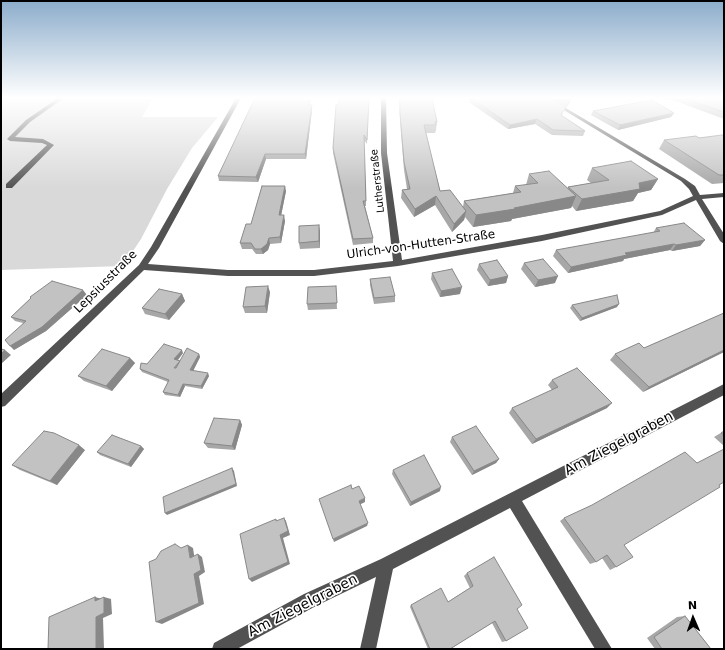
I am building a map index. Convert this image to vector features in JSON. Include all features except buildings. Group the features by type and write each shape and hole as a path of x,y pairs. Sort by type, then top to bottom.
{"street":[{"path":"9,186 51,145 43,141 10,138 20,128"},
{"name":"Lepsiusstraße","path":"1,402 142,267 155,248 221,128"},
{"name":"Lutherstraße","path":"384,128 384,153 394,248 398,263"},
{"path":"597,128 683,180 692,188 724,241"},
{"path":"697,197 724,195"},
{"name":"Ulrich-von-Hutten-Straße","path":"142,267 228,273 314,272 398,263 527,241 662,213 697,197"},
{"name":"Am Ziegelgraben","path":"220,649 310,600 386,564 513,499 724,388"},
{"path":"513,499 604,649"},
{"path":"368,649 386,564"}],"shaded area":[{"path":"1,128 208,128 192,148 167,189 141,239 123,266 1,270"}]}
